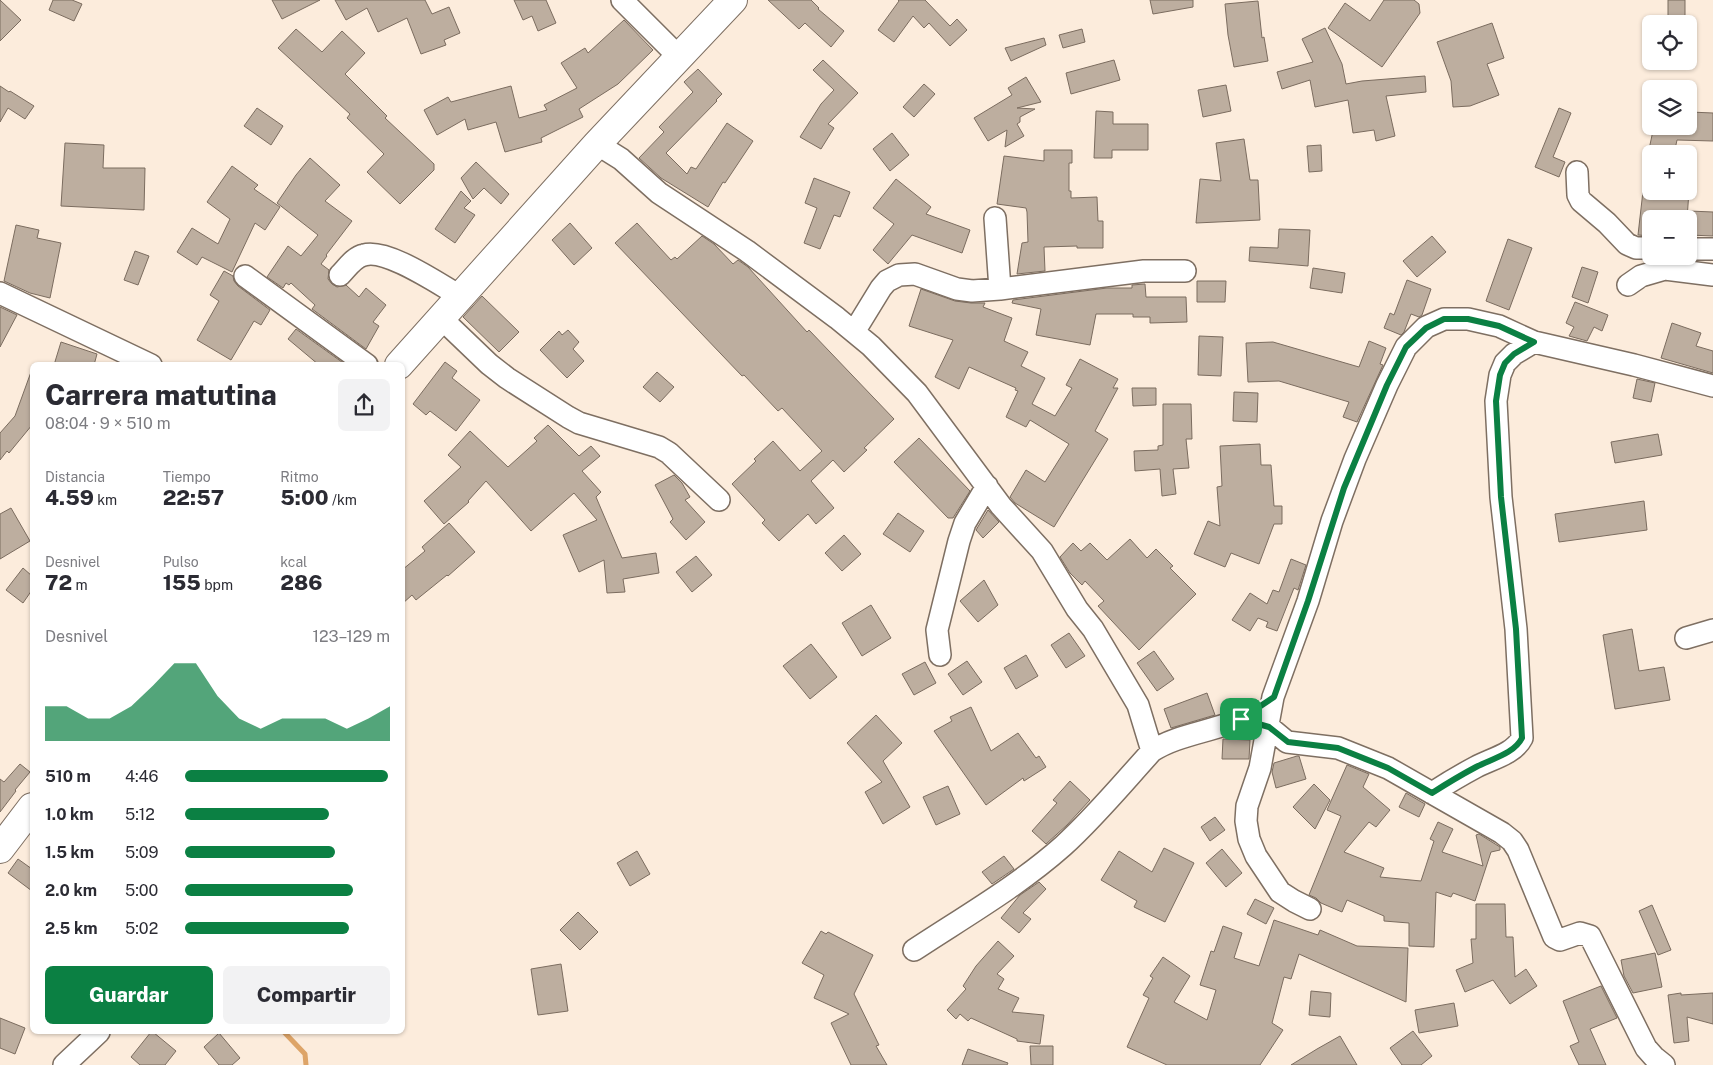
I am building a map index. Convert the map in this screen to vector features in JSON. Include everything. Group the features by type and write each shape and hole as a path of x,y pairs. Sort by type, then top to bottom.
{"main road":[{"path":"402,362 597,144 733,0"},
{"path":"0,849 30,810"}],"street":[{"path":"622,0 679,57"},
{"path":"597,144 621,159 659,193 747,250 854,332 871,346 917,393 1001,506 1042,551 1077,609 1093,629 1138,705 1152,751"},
{"path":"1577,172 1578,195 1581,201 1607,223 1626,244 1642,248"},
{"path":"995,218 1000,289"},
{"path":"1697,249 1713,249"},
{"path":"340,275 357,258 372,254 395,260 460,296"},
{"path":"1628,285 1641,276 1665,268 1713,275"},
{"path":"854,332 881,288 887,281 899,274 914,274 957,289 972,291 1144,272 1185,271"},
{"path":"245,276 363,362"},
{"path":"0,293 146,362"},
{"path":"441,318 506,378 578,423 659,447 669,452 718,500"},
{"path":"1310,910 1280,892 1256,856 1249,838 1246,820 1247,806 1260,768 1274,697 1308,601 1344,488 1387,385 1406,347 1426,328 1444,319 1468,319 1499,326 1534,342 1634,365 1713,386"},
{"path":"1432,793 1515,747 1522,738 1516,629 1501,497 1496,401 1500,375 1505,363 1514,354 1534,342"},
{"path":"940,655 936,630 959,541 965,523 987,486"},
{"path":"1686,638 1713,630"},
{"path":"914,950 1022,879 1063,846 1088,822 1152,751 1163,744 1241,719 1274,697"},
{"path":"1241,719 1269,727 1288,742 1338,748 1388,768 1502,833 1512,841 1528,871 1554,937 1560,940 1580,933 1590,936 1646,1048 1664,1065"},
{"path":"64,1065 97,1034"}],"building":[{"path":"0,0 21,20 0,41"},
{"path":"53,0 72,0 82,4 74,21 49,10"},
{"path":"272,0 320,0 282,19"},
{"path":"335,0 425,0 432,14 449,7 460,33 444,40 446,45 421,54 407,18 378,32 367,8 346,20"},
{"path":"514,0 546,0 556,23 538,31 532,16 523,20"},
{"path":"768,0 811,0 818,9 844,31 831,47 805,23 799,29"},
{"path":"898,0 925,0 950,26 957,19 967,30 950,46 929,23 924,28 913,16 894,42 878,30"},
{"path":"1150,0 1193,0 1193,7 1153,14"},
{"path":"1384,0 1414,0 1419,4 1420,13 1382,67 1328,28 1345,3 1370,21"},
{"path":"1668,0 1685,0 1685,15 1668,15"},
{"path":"1258,1 1262,38 1264,37 1268,61 1234,67 1225,4"},
{"path":"624,20 653,50 618,84 579,109 583,117 541,138 542,142 505,152 496,122 468,130 465,119 437,135 424,110 448,97 451,102 511,86 519,118 547,110 544,105 577,88 561,63 585,48 588,53"},
{"path":"1492,23 1504,58 1487,64 1499,95 1470,106 1453,107 1451,81 1437,42"},
{"path":"1325,28 1342,64 1346,84 1425,76 1426,92 1386,96 1395,136 1376,141 1374,130 1353,133 1348,100 1315,107 1310,80 1282,89 1277,72 1313,62 1302,39"},
{"path":"296,29 322,52 342,31 365,53 345,74 387,116 385,118 434,164 434,170 400,204 367,172 384,154 347,118 350,114 278,48"},
{"path":"1082,29 1085,42 1063,48 1059,35"},
{"path":"1044,38 1046,45 1011,61 1005,48"},
{"path":"823,60 858,93 828,124 834,128 821,149 800,137 821,104 834,90 813,70"},
{"path":"1114,60 1120,80 1071,94 1066,73"},
{"path":"698,69 722,94 666,153 687,174 691,167 696,169 727,123 753,141 725,183 723,182 708,207 661,178 639,158 664,132 659,127 693,92 684,82"},
{"path":"1026,77 1041,102 1017,108 1035,109 1020,117 1020,122 1017,124 1024,136 1005,147 1007,130 988,141 974,118 1012,95 1008,88"},
{"path":"924,84 935,94 914,117 903,107"},
{"path":"1226,85 1231,111 1203,117 1198,90"},
{"path":"0,86 34,106 25,119 8,108 0,122"},
{"path":"257,108 283,126 271,145 244,126"},
{"path":"1559,108 1571,113 1553,157 1565,162 1559,177 1535,167"},
{"path":"1096,111 1113,112 1113,124 1148,124 1148,150 1112,150 1112,158 1094,158"},
{"path":"1697,112 1713,113 1713,141 1677,140 1676,145 1650,145 1652,135 1697,135"},
{"path":"892,133 909,155 890,171 873,149"},
{"path":"1244,139 1250,180 1258,180 1260,220 1196,223 1200,179 1221,181 1216,143"},
{"path":"65,143 104,145 103,168 145,168 144,210 61,206"},
{"path":"1321,145 1322,171 1309,172 1307,146"},
{"path":"1044,150 1072,150 1072,163 1069,163 1069,191 1071,191 1071,198 1097,197 1098,221 1103,221 1103,248 1077,248 1077,246 1044,247 1045,271 1017,274 1022,243 1028,242 1027,212 1026,208 997,204 1004,156 1044,161"},
{"path":"310,158 340,185 325,201 352,221 321,264 329,270 328,279 337,287 346,285 359,297 366,288 386,305 373,322 379,326 366,349 312,309 315,305 291,283 289,285 286,283 283,288 267,277 288,246 301,256 318,235 277,203"},
{"path":"476,162 509,194 501,204 484,188 473,199 461,178"},
{"path":"232,166 258,185 254,189 280,207 265,230 255,223 232,272 202,257 197,265 177,252 192,228 218,244 230,219 207,202"},
{"path":"814,178 850,192 840,217 834,215 820,249 804,243 817,208 805,203"},
{"path":"896,179 931,207 926,214 970,230 962,253 912,235 888,264 873,250 894,224 873,208"},
{"path":"461,191 471,201 464,208 475,215 455,243 435,229"},
{"path":"1642,200 1688,200 1688,210 1642,210 1642,235 1638,235"},
{"path":"1697,211 1713,212 1713,236 1697,235"},
{"path":"570,223 592,248 574,265 552,240"},
{"path":"637,223 671,260 675,257 677,259 702,236 714,244 733,264 738,260 748,267 807,332 809,330 894,419 864,448 867,450 844,472 833,460 811,481 834,508 816,524 808,514 779,541 762,523 765,520 732,484 773,441 800,471 822,451 782,408 778,411 744,375 742,376 615,243"},
{"path":"16,225 39,230 37,238 61,243 50,298 30,293 4,281"},
{"path":"1279,229 1310,230 1308,266 1249,261 1250,247 1278,248"},
{"path":"1432,236 1446,252 1417,277 1403,261"},
{"path":"1508,239 1532,248 1509,310 1486,301"},
{"path":"135,251 149,256 138,285 124,280"},
{"path":"1582,267 1598,272 1588,303 1572,297"},
{"path":"1313,268 1345,273 1342,293 1310,288"},
{"path":"224,271 233,276 238,286 270,310 261,325 254,321 231,360 197,340 219,301 210,295"},
{"path":"1407,280 1431,289 1422,315 1419,317 1411,314 1401,335 1384,328 1390,313 1394,315"},
{"path":"1197,281 1226,281 1225,302 1197,302"},
{"path":"1145,284 1146,297 1186,297 1187,322 1150,323 1150,317 1133,317 1133,314 1096,314 1090,345 1036,335 1041,309 1012,303 1013,300 1107,288 1132,288 1132,285"},
{"path":"921,289 955,301 985,303 983,307 1012,318 1004,341 1028,352 1021,366 1045,378 1032,404 1055,416 1072,388 1066,385 1080,359 1118,379 1113,388 1118,388 1095,431 1108,439 1054,527 1015,503 1010,497 1026,470 1045,482 1069,444 1030,420 1026,427 1006,417 1018,391 1015,390 1016,388 969,367 959,389 935,377 953,340 909,326"},
{"path":"482,296 519,332 499,352 463,317"},
{"path":"1575,302 1608,315 1602,331 1594,327 1587,341 1569,336 1574,327 1566,323"},
{"path":"0,307 17,315 0,347"},
{"path":"1672,323 1701,333 1696,346 1713,351 1713,373 1661,358"},
{"path":"296,329 342,362 315,362 288,339"},
{"path":"568,330 579,342 573,349 584,361 567,378 540,350 559,331 562,335"},
{"path":"1199,336 1223,337 1221,376 1198,375"},
{"path":"1369,341 1386,348 1380,364 1383,365 1357,422 1343,417 1349,402 1279,381 1248,382 1246,343 1273,342 1359,367"},
{"path":"61,342 97,354 95,362 55,362"},
{"path":"445,362 457,371 452,378 480,400 456,431 430,411 426,415 413,404"},
{"path":"657,372 674,387 660,402 643,387"},
{"path":"30,375 30,427 9,453 7,451 0,460 0,433 15,416"},
{"path":"1637,379 1655,383 1651,402 1633,398"},
{"path":"1132,388 1156,388 1156,405 1133,406"},
{"path":"1234,392 1258,393 1257,422 1233,421"},
{"path":"1163,404 1191,404 1192,439 1186,439 1189,468 1173,469 1176,494 1162,496 1160,469 1135,471 1134,451 1158,450 1158,446 1163,445"},
{"path":"548,425 579,456 591,446 600,456 582,471 601,492 596,497 622,558 656,553 659,573 623,579 625,592 607,593 604,560 579,572 563,535 597,520 574,493 531,531 486,481 469,502 444,524 424,501 461,467 448,455 470,431 508,467 537,441 534,438"},
{"path":"1658,434 1662,455 1615,463 1611,442"},
{"path":"919,438 970,491 953,518 948,518 894,462"},
{"path":"1260,444 1261,465 1271,465 1274,506 1282,506 1282,524 1274,524 1259,564 1231,553 1225,567 1194,554 1208,521 1220,526 1217,487 1222,486 1220,446"},
{"path":"674,475 682,483 690,497 685,500 705,522 686,540 670,522 673,519 655,485"},
{"path":"1644,501 1647,530 1559,542 1555,514"},
{"path":"11,508 30,541 0,559 0,514"},
{"path":"988,510 999,522 983,538 976,530"},
{"path":"898,513 924,531 910,552 883,534"},
{"path":"449,523 475,552 448,576 416,600 412,595 405,601 405,568 425,551 422,547"},
{"path":"844,535 861,554 842,571 825,553"},
{"path":"1130,539 1147,558 1156,549 1173,566 1170,568 1196,594 1139,650 1098,606 1104,601 1085,581 1082,585 1070,573 1060,557 1073,543 1081,551 1090,543 1107,560"},
{"path":"696,556 712,575 692,592 676,572"},
{"path":"1291,559 1306,565 1298,590 1294,588 1277,631 1266,627 1268,622 1258,618 1250,631 1232,620 1250,593 1267,604 1273,590 1279,592"},
{"path":"23,568 30,574 30,593 23,603 6,590"},
{"path":"984,580 998,605 978,622 960,601"},
{"path":"871,605 891,638 862,656 842,623"},
{"path":"1632,629 1639,671 1664,667 1670,700 1615,709 1603,635"},
{"path":"1069,633 1085,656 1066,668 1051,645"},
{"path":"811,644 837,677 810,699 783,666"},
{"path":"1154,651 1174,679 1157,691 1137,663"},
{"path":"1026,655 1038,676 1016,689 1004,668"},
{"path":"967,661 982,682 963,695 948,674"},
{"path":"925,662 936,683 914,695 902,674"},
{"path":"1207,693 1215,715 1171,728 1164,709"},
{"path":"971,707 991,751 1018,733 1036,758 1039,756 1046,767 1024,781 1023,778 986,805 934,731 952,721 950,717"},
{"path":"876,715 902,743 883,761 910,807 883,824 865,792 882,782 847,743"},
{"path":"1223,739 1250,740 1249,759 1222,759"},
{"path":"1299,756 1306,779 1276,788 1272,772 1274,763"},
{"path":"20,764 30,772 0,812 0,779 4,782"},
{"path":"1347,765 1369,774 1363,787 1390,810 1376,827 1369,822 1344,852 1384,868 1380,877 1421,881 1434,841 1430,839 1438,822 1453,829 1442,852 1483,866 1476,835 1479,834 1500,847 1500,850 1491,852 1475,901 1453,893 1451,897 1436,892 1434,947 1409,946 1409,923 1384,921 1384,916 1347,900 1342,912 1321,903 1309,895 1341,816 1327,810"},
{"path":"1070,781 1090,800 1046,844 1032,831 1057,803 1053,800"},
{"path":"1314,784 1330,800 1315,829 1293,807"},
{"path":"948,786 960,814 936,825 923,797"},
{"path":"1406,793 1425,804 1419,817 1399,807"},
{"path":"1215,817 1225,830 1210,841 1201,827"},
{"path":"1164,848 1194,863 1165,922 1134,907 1137,901 1101,880 1119,851 1152,872"},
{"path":"1222,849 1242,873 1226,887 1206,863"},
{"path":"637,851 650,874 630,886 617,863"},
{"path":"1004,856 1014,869 992,884 982,872"},
{"path":"18,859 30,868 30,890 8,873"},
{"path":"1039,882 1046,889 1023,913 1031,919 1019,933 1001,918 1020,895"},
{"path":"1255,899 1274,908 1266,924 1247,914"},
{"path":"1476,904 1505,904 1506,937 1513,937 1515,977 1526,969 1537,986 1510,1004 1493,980 1465,992 1456,970 1473,963 1471,939 1476,939"},
{"path":"1652,905 1671,950 1658,955 1639,911"},
{"path":"578,912 598,932 580,950 560,930"},
{"path":"1274,920 1318,935 1320,930 1357,946 1408,948 1406,1002 1299,954 1291,979 1284,977 1272,1023 1283,1030 1260,1065 1167,1065 1127,1047 1149,998 1143,995 1153,978 1150,976 1163,957 1190,976 1174,1002 1207,1020 1216,990 1200,985 1211,951 1214,952 1223,926 1242,933 1234,958 1259,966"},
{"path":"821,931 826,934 828,932 873,955 854,994 879,1045 876,1046 887,1065 851,1065 831,1023 849,1014 814,998 824,975 802,963"},
{"path":"998,941 1014,956 997,974 1004,979 998,989 1019,998 1012,1012 1044,1015 1040,1044 1017,1041 1017,1039 971,1018 968,1021 960,1014 956,1019 947,1010 966,989 963,986 976,966"},
{"path":"1655,953 1662,987 1633,993 1624,976 1621,960"},
{"path":"561,964 568,1011 538,1015 531,969"},
{"path":"1601,986 1617,1018 1590,1029 1606,1065 1579,1065 1570,1046 1579,1042 1563,1001"},
{"path":"1311,991 1331,993 1330,1017 1309,1015"},
{"path":"1681,993 1681,995 1713,993 1713,1024 1687,1017 1689,1041 1674,1043 1668,995"},
{"path":"1454,1003 1458,1026 1419,1033 1415,1010"},
{"path":"0,1018 25,1028 15,1054 0,1048"},
{"path":"1413,1031 1432,1056 1421,1065 1402,1065 1390,1048"},
{"path":"149,1034 155,1034 176,1051 165,1065 140,1065 131,1057"},
{"path":"220,1034 240,1058 232,1065 219,1065 204,1047"},
{"path":"1340,1036 1357,1065 1291,1065 1317,1049"},
{"path":"1030,1046 1053,1046 1053,1065 1031,1065"},
{"path":"968,1049 1008,1063 1007,1065 962,1065"}],"waterway":[{"path":"286,1034 305,1054 306,1065"}],"route":[{"path":"1444,319 1468,319 1499,326 1534,342 1514,354 1505,363 1500,375 1496,401 1501,497 1516,629 1522,732 1520,742 1503,754 1476,767 1432,793 1388,768 1338,748 1288,742 1269,727 1241,719 1274,697 1308,601 1344,488 1387,385 1406,347 1426,328 1444,319"}]}
